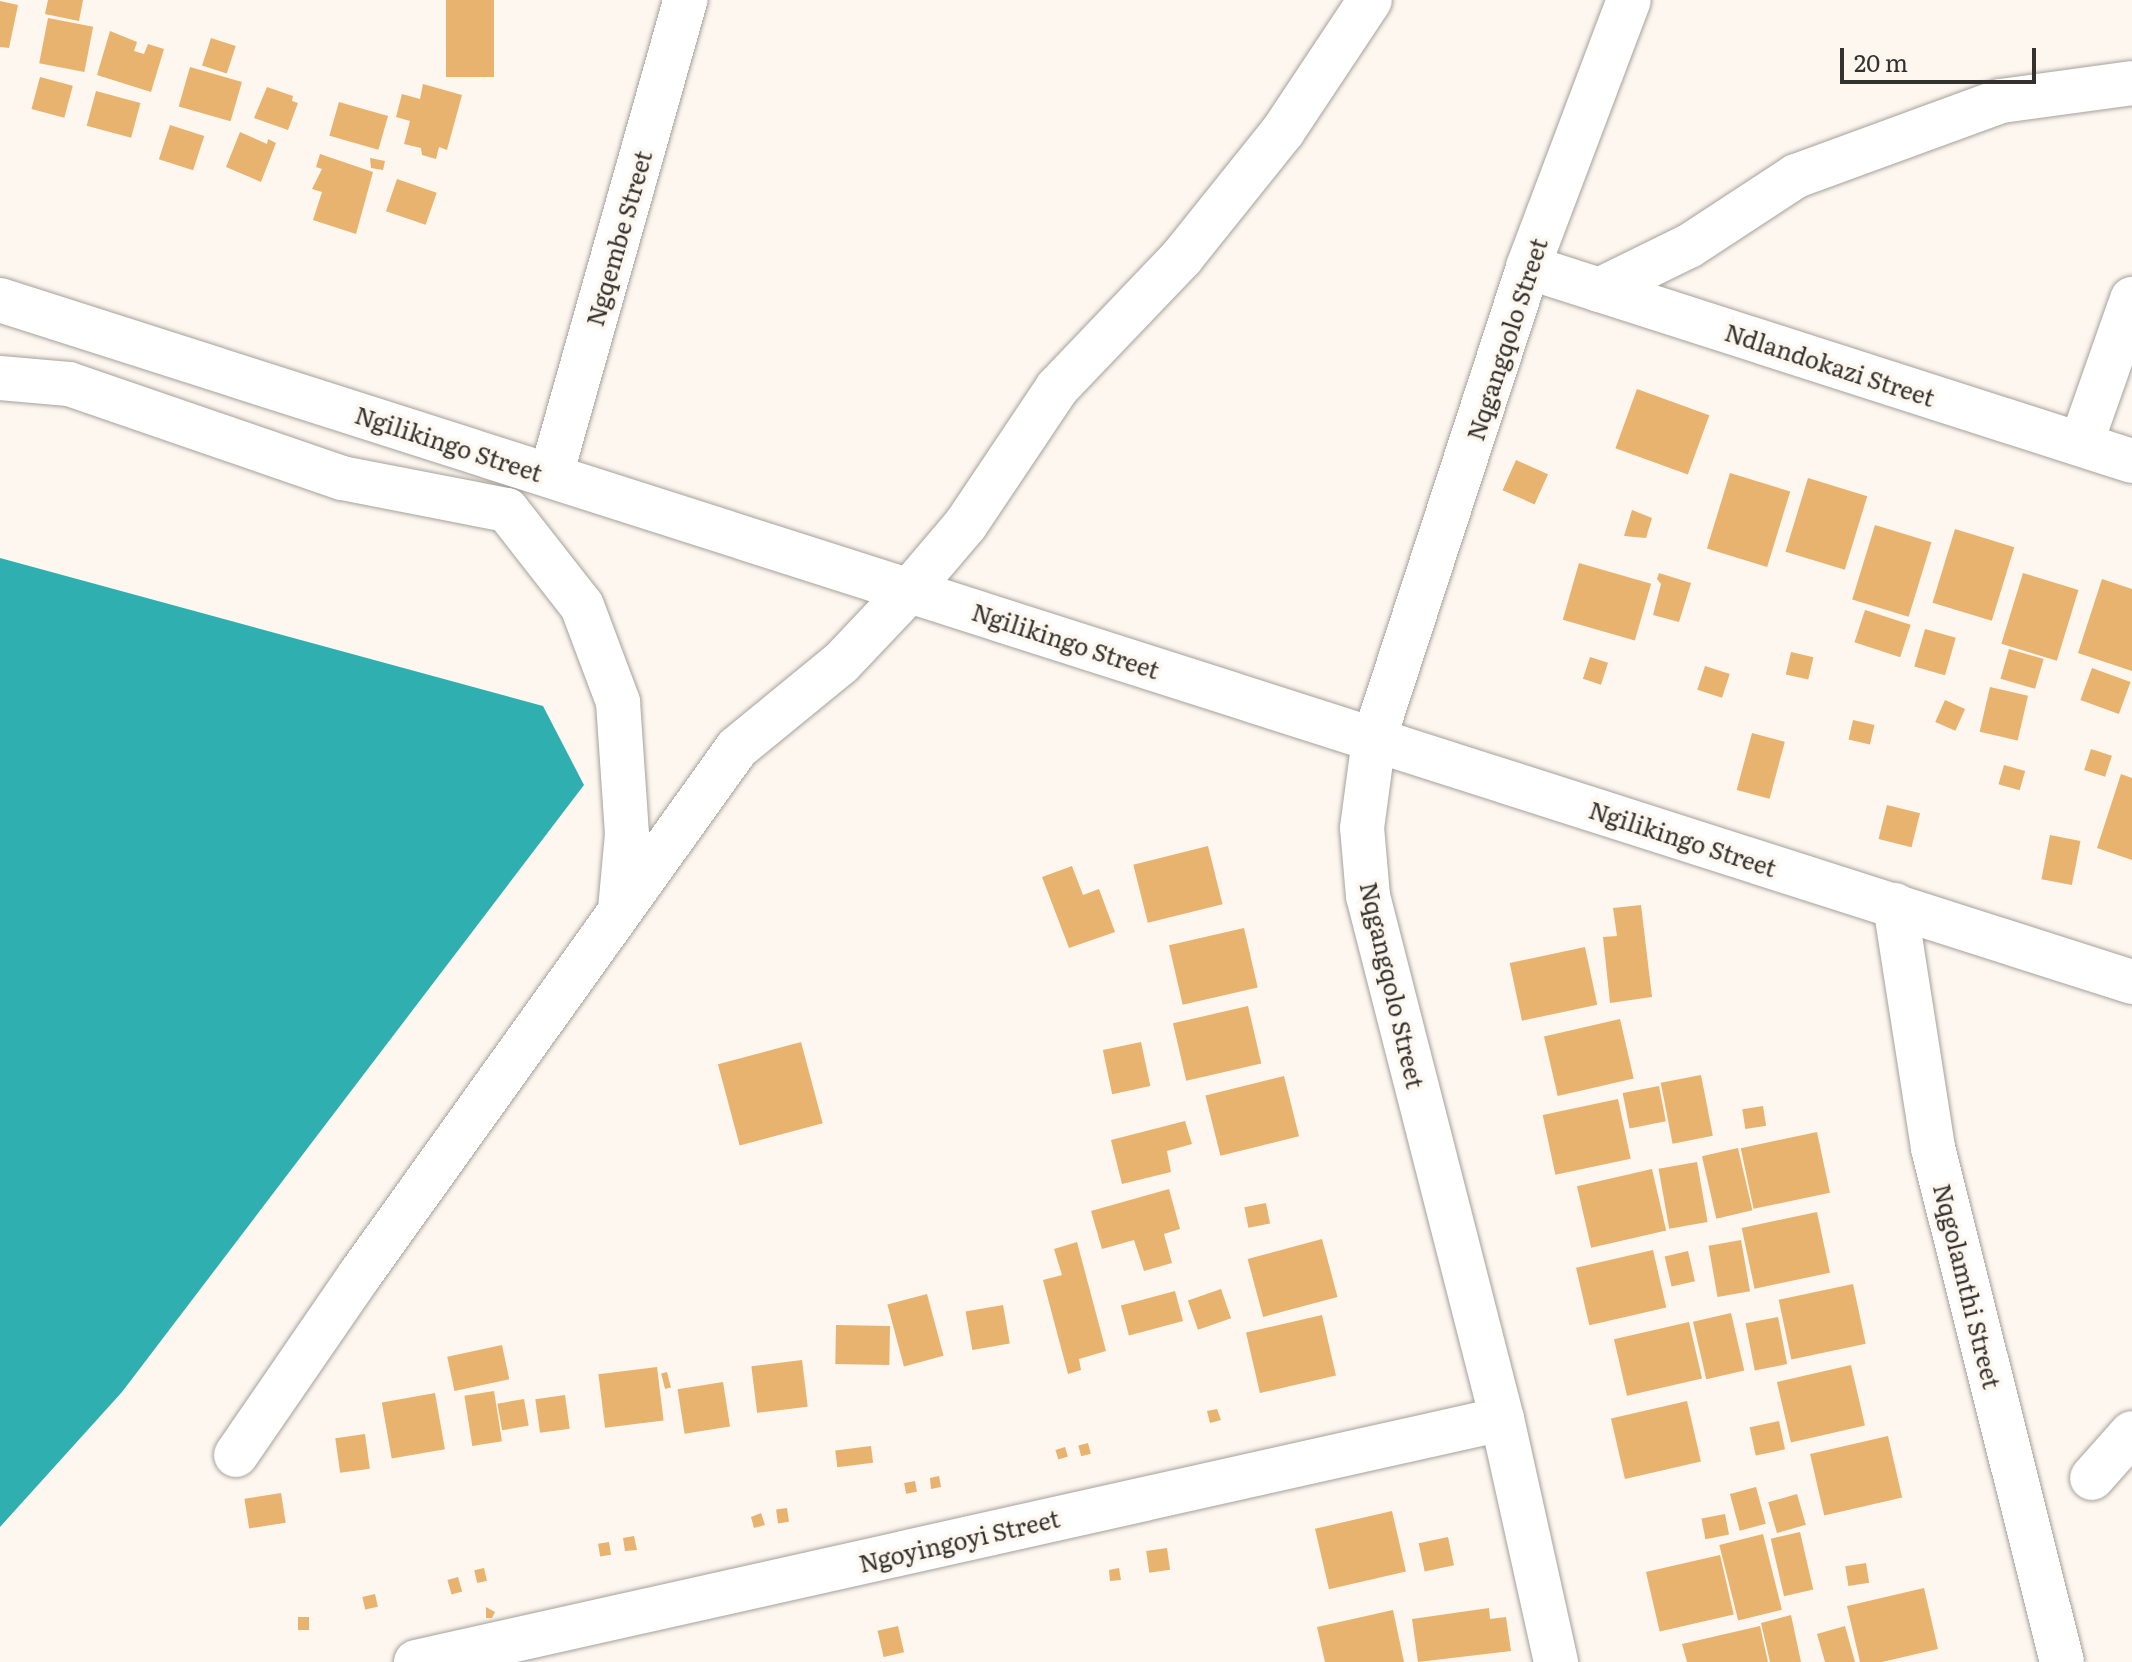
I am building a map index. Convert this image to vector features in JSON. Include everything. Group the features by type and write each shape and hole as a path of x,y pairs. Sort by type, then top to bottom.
{"street":[{"path":"236,1455 359,1276 737,748 841,663 910,590 966,524 1057,388 1182,257 1283,131 1370,0"},
{"name":"Nqgangqolo Street","path":"1556,1662 1502,1419 1368,896 1362,828 1374,739 1528,267 1629,0"},
{"name":"Ngqembe Street","path":"551,475 679,2"},
{"path":"1599,290 1689,246 1796,176 2001,101 2132,83"},
{"name":"Ndlandokazi Street","path":"1528,267 2132,461"},
{"path":"2081,444 2132,299"},
{"name":"Ngilikingo Street","path":"0,300 2132,982"},
{"path":"0,378 69,384 342,478 507,510 582,606 618,702 627,834 620,912"},
{"name":"Nqgolamthi Street","path":"1895,905 1933,1148 2062,1662"},
{"name":"Ngoyingoyi Street","path":"416,1662 576,1644 1502,1419"},
{"path":"2092,1478 2132,1433"}],"water":[{"path":"0,558 543,706 584,785 122,1392 0,1527"}],"building":[{"path":"48,0 83,0 79,21 45,14"},
{"path":"446,0 494,0 494,77 446,77"},
{"path":"0,1 18,5 9,48 0,47"},
{"path":"48,18 93,27 84,72 39,63"},
{"path":"110,31 137,42 134,51 144,54 148,44 164,49 151,92 97,75"},
{"path":"211,38 236,46 227,74 202,66"},
{"path":"190,67 242,82 231,121 179,106"},
{"path":"40,77 73,86 64,118 31,109"},
{"path":"423,84 462,95 447,150 439,147 436,159 422,155 421,148 404,144 410,121 396,117 402,94 420,99"},
{"path":"267,87 293,96 292,101 298,103 288,130 254,118"},
{"path":"96,91 140,103 131,138 87,126"},
{"path":"339,102 388,116 378,150 329,136"},
{"path":"170,125 204,136 193,170 159,159"},
{"path":"240,132 267,144 268,139 276,143 261,182 226,167"},
{"path":"320,154 373,172 356,234 313,220 322,192 312,189 322,169 316,167"},
{"path":"370,158 385,161 383,170 371,168"},
{"path":"397,179 437,193 426,225 386,211"},
{"path":"1637,389 1709,415 1688,475 1615,448"},
{"path":"1516,460 1548,474 1535,504 1503,490"},
{"path":"1730,473 1790,491 1767,567 1707,549"},
{"path":"1808,478 1867,496 1845,570 1785,552"},
{"path":"1632,510 1652,518 1646,538 1624,536"},
{"path":"1875,525 1931,542 1909,617 1852,600"},
{"path":"1955,529 2014,547 1992,621 1932,603"},
{"path":"1579,563 1651,584 1635,640 1563,620"},
{"path":"1659,573 1691,583 1679,622 1653,615 1661,584 1657,579"},
{"path":"2023,573 2078,590 2057,661 2001,644"},
{"path":"2102,579 2132,589 2132,671 2078,653"},
{"path":"1865,610 1911,625 1900,657 1854,642"},
{"path":"1925,629 1956,638 1945,675 1914,666"},
{"path":"2009,649 2044,659 2035,689 2000,679"},
{"path":"1791,652 1813,657 1808,680 1786,674"},
{"path":"1590,657 1608,663 1601,685 1583,679"},
{"path":"1705,666 1730,674 1722,698 1697,690"},
{"path":"2092,668 2131,682 2119,714 2080,700"},
{"path":"1990,687 2028,696 2018,741 1980,732"},
{"path":"1945,700 1965,709 1955,731 1935,722"},
{"path":"1853,720 1874,725 1870,744 1849,739"},
{"path":"1752,733 1785,742 1770,799 1737,790"},
{"path":"2091,749 2112,756 2105,777 2084,770"},
{"path":"2004,765 2025,771 2020,790 1998,784"},
{"path":"2121,774 2132,778 2132,860 2097,848"},
{"path":"1887,805 1920,813 1912,847 1879,839"},
{"path":"2050,835 2080,841 2072,885 2041,879"},
{"path":"1208,846 1223,904 1148,923 1133,865"},
{"path":"1072,866 1083,895 1099,889 1115,932 1069,948 1042,877"},
{"path":"1641,905 1652,997 1610,1003 1603,937 1617,936 1613,908"},
{"path":"1244,928 1258,987 1183,1005 1169,945"},
{"path":"1585,947 1597,1005 1522,1021 1510,963"},
{"path":"1248,1006 1261,1063 1186,1081 1173,1023"},
{"path":"1620,1019 1634,1078 1558,1096 1544,1037"},
{"path":"801,1042 823,1123 740,1145 718,1064"},
{"path":"1141,1042 1150,1086 1112,1094 1103,1050"},
{"path":"1701,1075 1713,1136 1673,1144 1661,1083"},
{"path":"1284,1076 1299,1136 1220,1156 1205,1096"},
{"path":"1659,1086 1666,1121 1630,1128 1623,1093"},
{"path":"1618,1099 1631,1159 1555,1175 1543,1115"},
{"path":"1763,1106 1766,1126 1745,1129 1742,1109"},
{"path":"1185,1121 1192,1144 1167,1151 1171,1172 1122,1184 1111,1140"},
{"path":"1817,1132 1830,1193 1754,1209 1741,1148"},
{"path":"1738,1148 1752,1210 1716,1219 1702,1156"},
{"path":"1697,1162 1708,1222 1669,1229 1659,1169"},
{"path":"1652,1169 1666,1230 1591,1248 1577,1186"},
{"path":"1169,1189 1180,1229 1164,1234 1172,1263 1144,1271 1134,1240 1102,1249 1091,1211"},
{"path":"1266,1203 1270,1224 1248,1228 1244,1207"},
{"path":"1817,1212 1830,1273 1755,1289 1742,1228"},
{"path":"1322,1239 1338,1297 1263,1317 1248,1259"},
{"path":"1741,1240 1750,1291 1718,1297 1709,1246"},
{"path":"1077,1242 1106,1351 1079,1359 1081,1370 1068,1374 1043,1280 1062,1275 1054,1249"},
{"path":"1653,1250 1666,1307 1589,1325 1576,1268"},
{"path":"1688,1251 1695,1281 1672,1287 1665,1256"},
{"path":"1853,1284 1866,1344 1791,1359 1779,1300"},
{"path":"1221,1289 1231,1318 1198,1330 1188,1300"},
{"path":"1175,1291 1183,1321 1129,1335 1121,1305"},
{"path":"927,1294 944,1356 904,1366 887,1305"},
{"path":"1003,1305 1010,1343 972,1350 966,1312"},
{"path":"1731,1313 1744,1370 1706,1379 1693,1322"},
{"path":"1322,1315 1336,1375 1260,1393 1246,1333"},
{"path":"1778,1317 1787,1364 1755,1370 1746,1323"},
{"path":"1689,1322 1702,1379 1627,1396 1614,1339"},
{"path":"836,1325 890,1326 889,1365 835,1364"},
{"path":"502,1345 509,1379 455,1391 447,1357"},
{"path":"802,1360 808,1407 757,1413 751,1366"},
{"path":"1851,1365 1865,1425 1791,1443 1777,1382"},
{"path":"657,1367 664,1421 605,1428 598,1374"},
{"path":"667,1372 671,1388 665,1389 661,1373"},
{"path":"723,1382 730,1426 685,1434 678,1389"},
{"path":"494,1391 502,1441 472,1446 464,1396"},
{"path":"435,1393 445,1449 392,1459 382,1402"},
{"path":"565,1395 570,1429 540,1433 535,1399"},
{"path":"524,1399 529,1426 502,1430 497,1404"},
{"path":"1687,1401 1701,1461 1625,1479 1611,1419"},
{"path":"1217,1409 1221,1420 1210,1423 1207,1411"},
{"path":"1779,1421 1785,1449 1756,1456 1750,1427"},
{"path":"365,1434 370,1469 340,1473 335,1438"},
{"path":"1888,1436 1902,1497 1824,1515 1810,1454"},
{"path":"1088,1443 1091,1454 1081,1456 1078,1446"},
{"path":"871,1446 873,1463 837,1467 835,1450"},
{"path":"1065,1447 1068,1457 1058,1459 1055,1450"},
{"path":"939,1476 941,1487 931,1489 930,1478"},
{"path":"915,1481 917,1492 906,1494 904,1483"},
{"path":"1756,1487 1766,1524 1740,1531 1730,1494"},
{"path":"281,1493 286,1523 249,1528 244,1499"},
{"path":"1797,1494 1806,1525 1777,1533 1768,1502"},
{"path":"787,1508 789,1522 778,1523 776,1510"},
{"path":"1392,1511 1406,1571 1329,1589 1315,1529"},
{"path":"761,1513 765,1525 754,1528 751,1517"},
{"path":"1725,1514 1729,1535 1705,1539 1701,1519"},
{"path":"1800,1532 1813,1589 1784,1596 1771,1539"},
{"path":"1763,1534 1782,1610 1738,1621 1719,1545"},
{"path":"634,1536 637,1550 625,1551 623,1538"},
{"path":"1448,1537 1454,1565 1425,1572 1419,1543"},
{"path":"609,1542 611,1555 600,1557 598,1544"},
{"path":"1167,1548 1170,1570 1149,1573 1146,1551"},
{"path":"1720,1555 1734,1614 1660,1632 1646,1572"},
{"path":"1866,1563 1869,1583 1848,1586 1845,1566"},
{"path":"484,1568 487,1581 477,1583 474,1570"},
{"path":"1119,1568 1121,1580 1110,1581 1109,1570"},
{"path":"458,1577 462,1591 452,1594 447,1580"},
{"path":"1924,1588 1938,1649 1882,1662 1860,1662 1847,1606"},
{"path":"375,1594 378,1607 365,1610 362,1597"},
{"path":"486,1607 495,1612 492,1618 486,1618"},
{"path":"1489,1608 1490,1619 1506,1617 1511,1651 1418,1662 1412,1619"},
{"path":"1393,1610 1404,1662 1325,1662 1317,1627"},
{"path":"1791,1615 1801,1662 1770,1662 1761,1623"},
{"path":"298,1617 309,1617 309,1630 298,1630"},
{"path":"898,1626 904,1652 884,1657 878,1631"},
{"path":"1760,1626 1768,1662 1687,1662 1682,1644"},
{"path":"1845,1626 1855,1662 1825,1662 1817,1634"}]}
